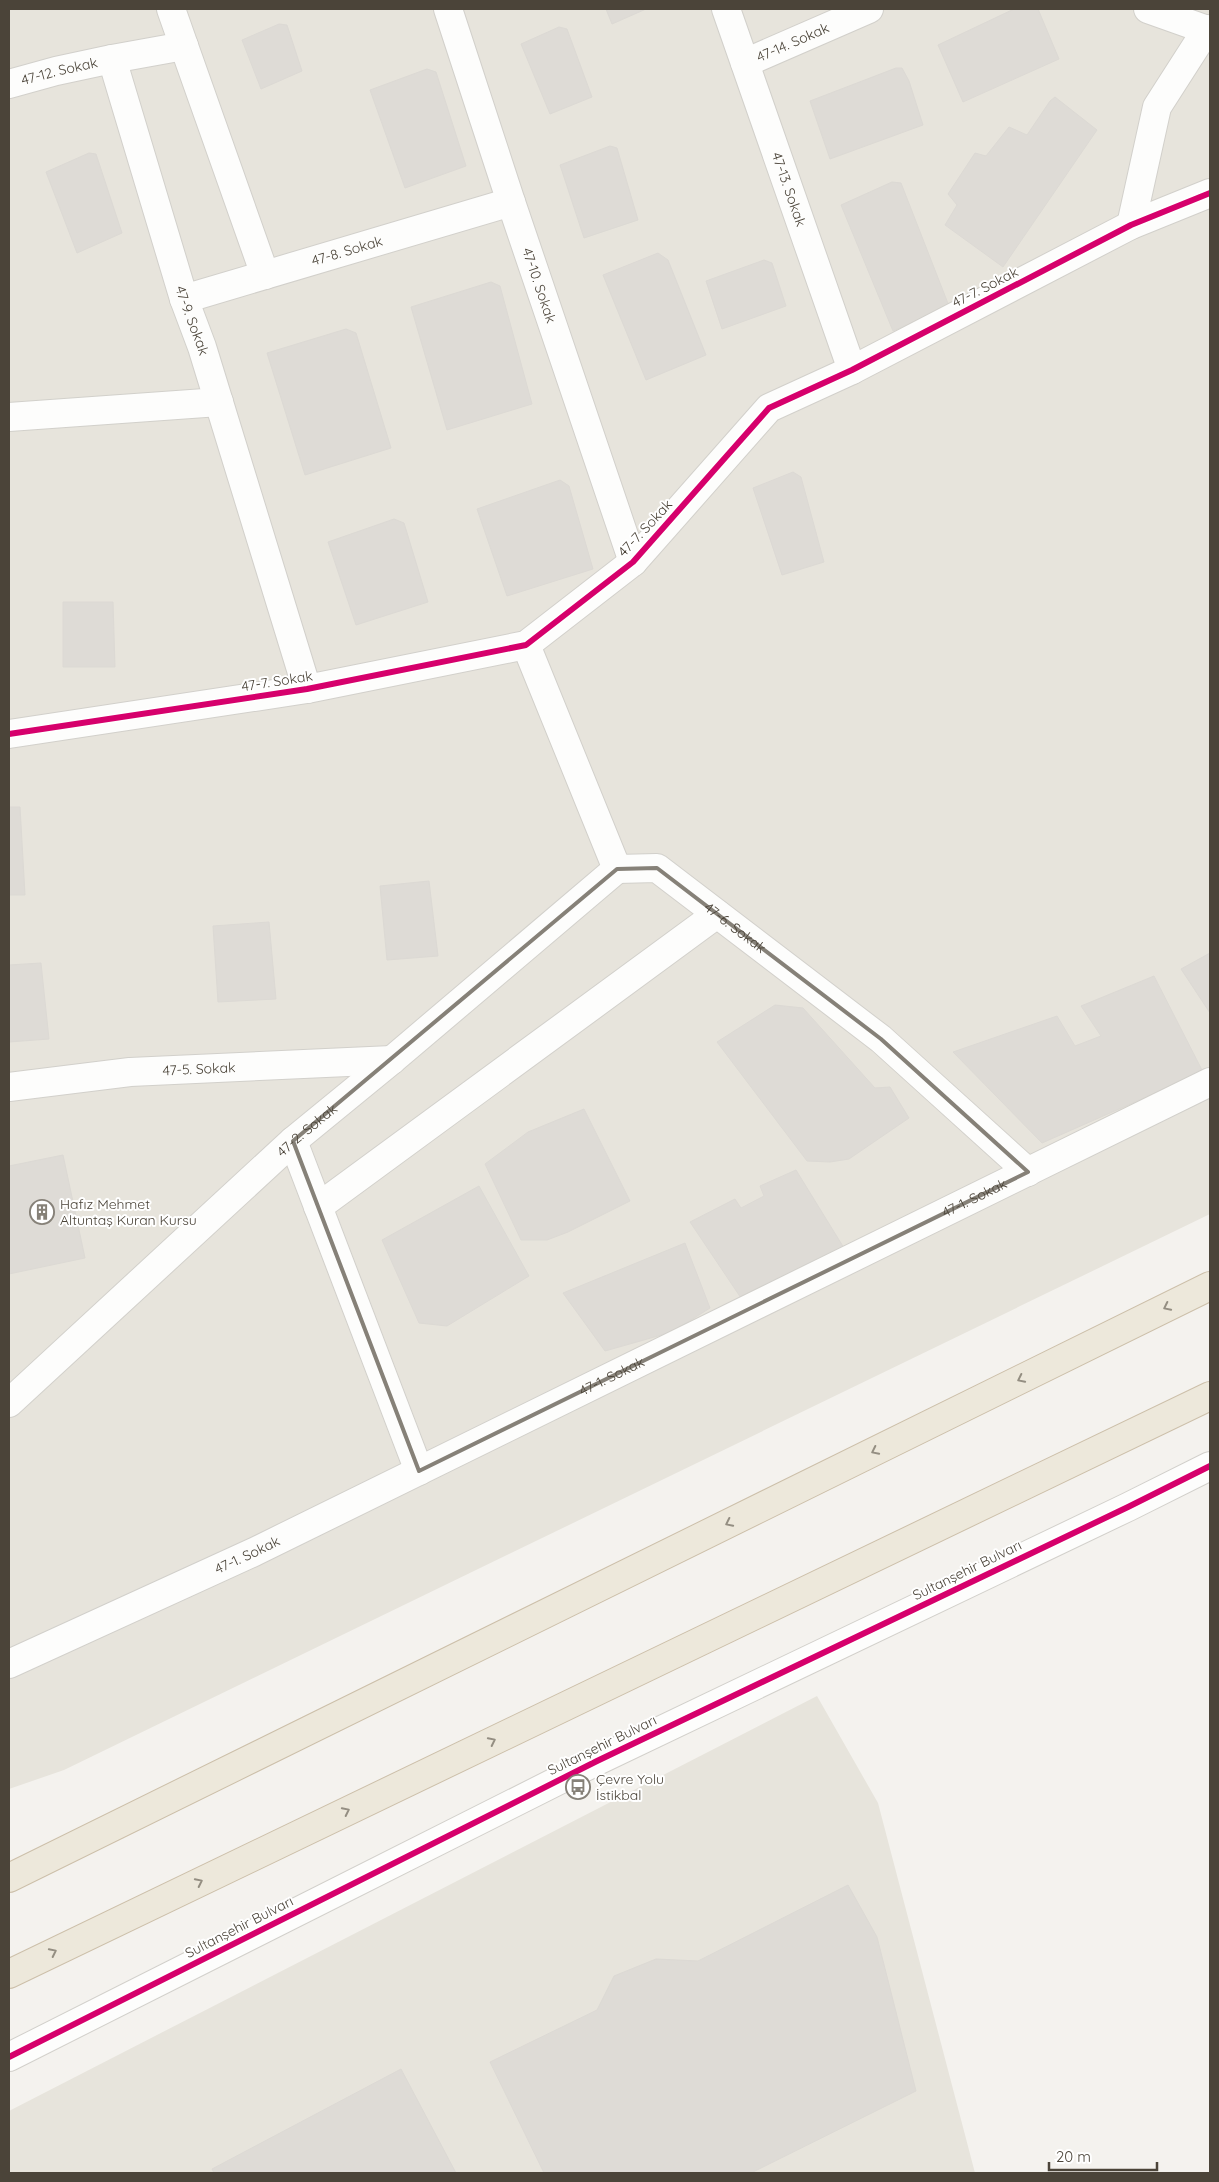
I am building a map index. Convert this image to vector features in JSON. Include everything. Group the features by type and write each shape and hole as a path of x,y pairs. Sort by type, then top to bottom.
{"highway":[{"path":"9,1878 1210,1286"},
{"path":"9,1974 1210,1396"}],"street":[{"path":"171,9 265,275"},
{"name":"47-10. Sokak","path":"448,9 633,562"},
{"name":"47-13. Sokak","path":"726,9 852,370"},
{"name":"47-14. Sokak","path":"745,63 869,9"},
{"path":"1131,226 1157,106 1208,30 1153,10"},
{"path":"112,59 184,46"},
{"name":"47-12. Sokak","path":"9,84 56,71 112,59"},
{"name":"47-9. Sokak","path":"112,59 184,299 202,347 307,690"},
{"name":"47-7. Sokak","path":"9,734 307,690 526,645 633,562 769,408 852,370 1131,226 1210,193"},
{"name":"47-8. Sokak","path":"184,299 511,202"},
{"path":"9,417 219,402"},
{"path":"526,645 617,869"},
{"name":"47-6. Sokak","path":"617,869 657,868 881,1039 1028,1172"},
{"name":"47-2. Sokak","path":"9,1403 293,1141 392,1060 617,869"},
{"path":"318,1207 717,914"},
{"name":"47-5. Sokak","path":"9,1087 130,1072 392,1060"},
{"name":"47-1. Sokak","path":"9,1664 254,1552 1210,1082"},
{"path":"293,1141 419,1471"},
{"name":"Sultanşehir Bulvarı","path":"9,2057 597,1761 1210,1466"}],"highlighted area":[{"path":"657,868 881,1039 1028,1172 419,1471 293,1141 617,869"}],"shaded area":[{"path":"9,9 1210,9 1210,1214 64,1770 9,1789"},
{"path":"817,1696 878,1803 975,2173 9,2173 9,2111"}],"building":[{"path":"606,9 646,9 612,24"},
{"path":"1014,9 1038,9 1059,59 963,102 938,45"},
{"path":"279,24 287,25 302,71 261,89 242,40"},
{"path":"559,27 567,29 592,97 550,114 521,44"},
{"path":"896,68 902,68 909,81 923,125 830,159 810,101"},
{"path":"427,69 436,72 466,166 405,188 370,90"},
{"path":"1055,97 1097,130 1003,267 945,225 957,205 948,194 975,153 986,156 1009,127 1027,135 1050,101"},
{"path":"610,146 617,148 638,220 584,238 560,165"},
{"path":"89,153 96,154 122,233 77,253 46,172"},
{"path":"892,182 901,183 949,306 893,331 841,205"},
{"path":"658,253 668,260 706,355 646,380 603,275"},
{"path":"764,260 772,263 786,306 722,329 706,281"},
{"path":"491,282 500,286 532,404 447,430 411,307"},
{"path":"346,329 356,333 391,448 305,475 267,353"},
{"path":"793,472 801,477 824,562 782,575 753,488"},
{"path":"560,480 569,486 593,569 507,596 477,509"},
{"path":"394,519 404,523 428,602 356,625 328,542"},
{"path":"63,602 113,602 115,667 63,667"},
{"path":"9,807 20,807 25,895 9,895"},
{"path":"429,881 438,956 387,960 380,886"},
{"path":"269,922 276,999 218,1002 213,926"},
{"path":"1210,953 1210,1013 1181,969"},
{"path":"41,963 49,1039 9,1042 9,965"},
{"path":"1154,976 1203,1072 1042,1143 953,1052 1057,1016 1075,1046 1101,1036 1081,1006"},
{"path":"775,1005 803,1008 875,1088 890,1087 909,1118 849,1159 830,1162 807,1161 717,1042"},
{"path":"584,1109 630,1201 568,1232 547,1240 521,1240 485,1164 528,1132"},
{"name":"Hafız Mehmet Altuntaş Kuran Kursu","path":"63,1155 85,1258 9,1274 9,1166"},
{"path":"796,1170 844,1248 741,1298 690,1222 735,1199 741,1208 764,1196 760,1186"},
{"path":"479,1186 529,1276 447,1326 419,1323 382,1240"},
{"path":"685,1243 710,1308 672,1332 605,1351 563,1293"},
{"path":"848,1885 877,1937 916,2091 751,2173 544,2173 490,2062 597,2010 614,1976 656,1959 698,1961"},
{"path":"401,2069 456,2173 214,2173 212,2169"}],"cycle path":[{"path":"9,734 307,689 526,645 633,562 769,408 852,370 1131,225 1210,193"},
{"path":"9,2057 597,1761 1210,1466"}],"place":[{"name":"Hafız Mehmet Altuntaş Kuran Kursu","path":"42,1212"},
{"name":"Çevre Yolu İstikbal","path":"578,1787"}]}
